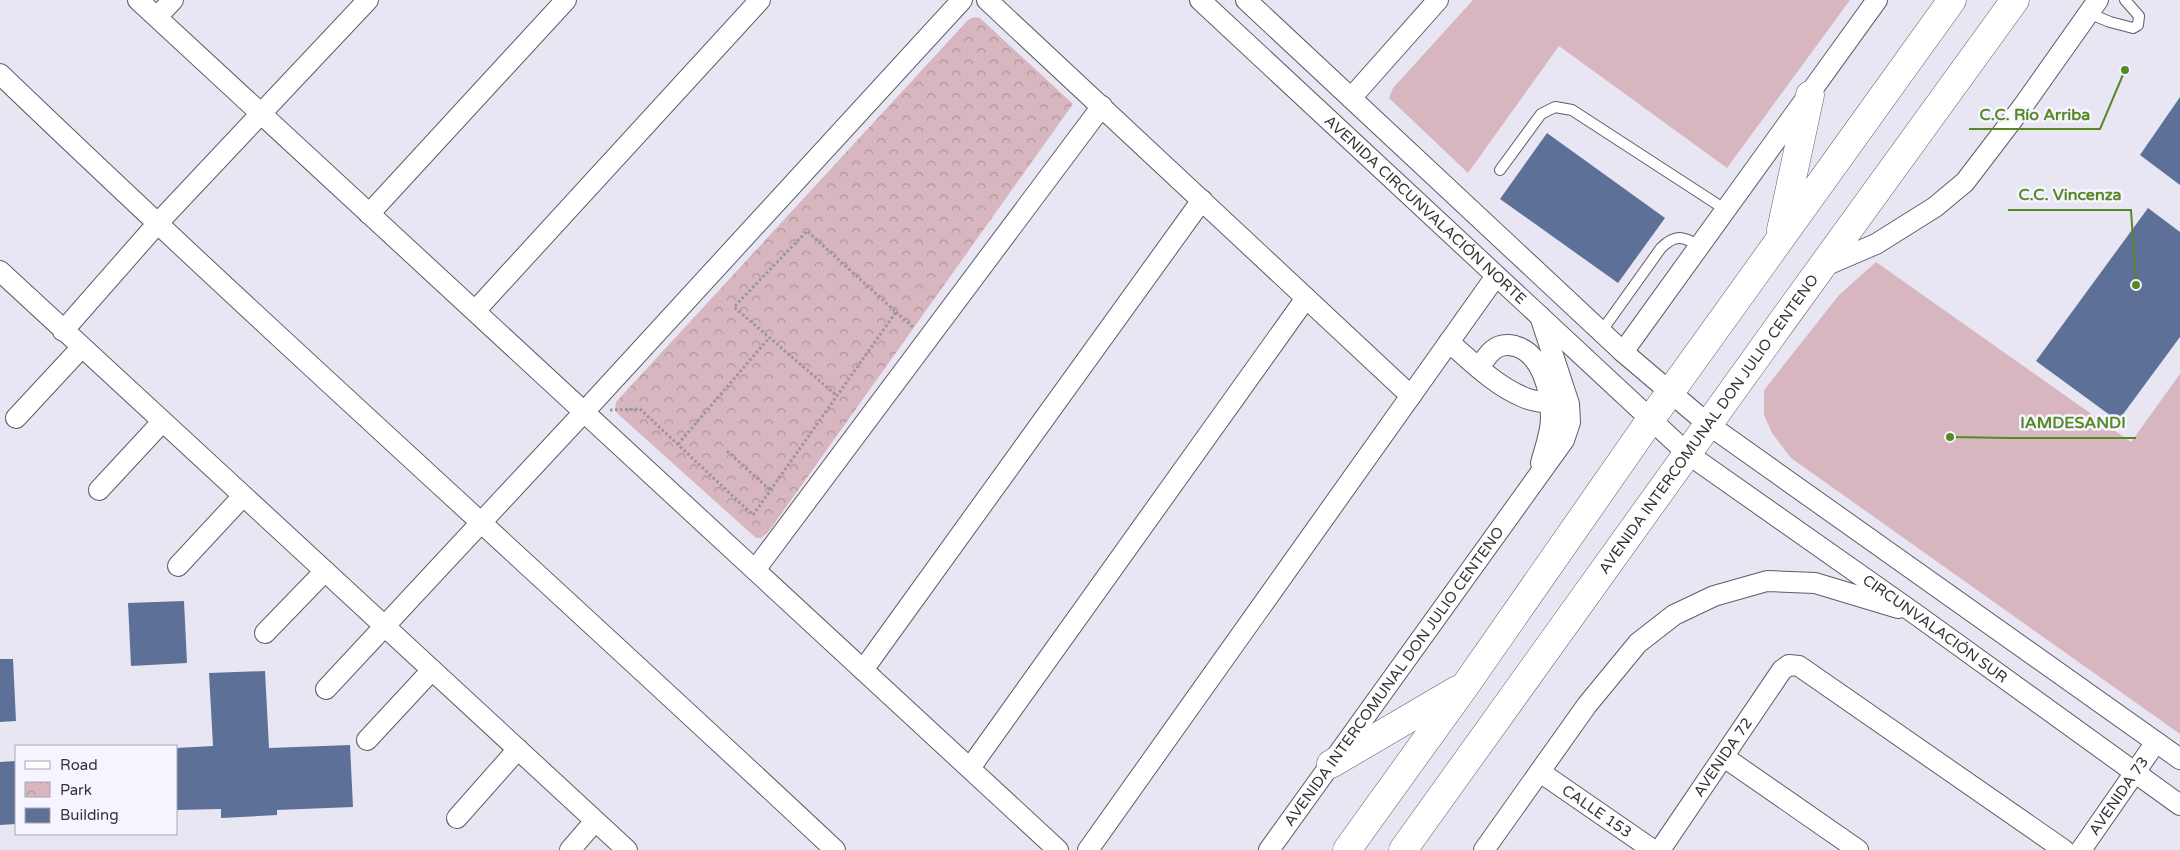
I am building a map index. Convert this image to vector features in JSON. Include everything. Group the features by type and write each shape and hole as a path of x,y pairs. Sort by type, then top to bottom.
{"main road":[{"path":"1347,850 1465,686 1651,419 1952,0"},
{"name":"AVENIDA INTERCOMUNAL DON JULIO CENTENO","path":"1403,850 1709,425 1818,269 2015,0"},
{"path":"1779,242 1810,95"},
{"path":"1331,764 1465,686"}],"street":[{"path":"138,0 1058,850"},
{"path":"157,17 173,0"},
{"path":"63,330 157,224 368,0"},
{"path":"369,214 566,0"},
{"path":"475,311 760,0"},
{"path":"326,688 584,412 962,0"},
{"path":"987,0 1411,396"},
{"name":"AVENIDA CIRCUNVALACIÓN NORTE","path":"1200,0 1541,320 1688,454"},
{"name":"AVENIDA CIRCUNVALACIÓN NORTE","path":"1246,0 1601,332 1709,425"},
{"path":"1352,98 1438,0"},
{"path":"1623,352 1877,0"},
{"path":"1818,269 1876,244 1935,207 1965,182 2023,106 2093,7"},
{"path":"0,74 157,224 482,521 835,850"},
{"path":"755,570 1102,106"},
{"path":"863,670 1202,200"},
{"path":"0,273 627,850"},
{"path":"1088,850 1496,276"},
{"path":"970,768 1306,298"},
{"path":"1518,347 1541,320"},
{"name":"AVENIDA INTERCOMUNAL DON JULIO CENTENO","path":"1269,850 1564,440 1570,422 1569,404 1541,320"},
{"path":"1449,342 1509,391 1525,398 1550,404"},
{"path":"1479,368 1493,350 1501,345 1518,347 1528,353 1543,374 1550,404 1549,435 1536,477"},
{"path":"16,418 81,348"},
{"path":"99,490 162,422"},
{"path":"1709,425 2180,759"},
{"name":"CIRCUNVALACIÓN SUR","path":"1688,454 2180,804"},
{"path":"178,566 243,496"},
{"path":"264,634 325,571"},
{"path":"1484,850 1587,704 1638,643 1674,616 1714,596 1767,580 1815,583 1914,613"},
{"name":"AVENIDA 72","path":"1660,850 1782,670 1789,665 1799,666 2064,850"},
{"path":"367,740 432,670"},
{"name":"AVENIDA 73","path":"2082,850 2156,742"},
{"path":"457,818 518,749"},
{"path":"1724,758 1858,850"},
{"name":"CALLE 153","path":"1540,772 1653,850"},
{"path":"570,850 596,821"}],"lane":[{"path":"2093,7 2118,24 2133,28 2138,25 2139,16 2125,0"},
{"path":"1500,170 1541,114 1556,107 1572,110 1726,210"},
{"path":"1601,332 1668,241 1685,238 1700,246"}],"path":[{"path":"836,395 734,307 807,231 927,339"},
{"path":"584,412 640,409 753,515 896,312"},
{"path":"678,444 770,338"},
{"path":"727,451 770,490"}],"green space":[{"path":"1473,0 1850,0 1727,168 1559,46 1468,173 1389,98 1393,88"},
{"path":"975,17 980,18 1073,104 769,531 761,538 756,538 618,414 615,410 616,402 968,20"},
{"path":"1876,262 2131,442 2180,374 2180,734 1791,458 1772,433 1764,415 1764,390 1839,295"}],"building":[{"path":"2180,97 2180,185 2140,155"},
{"path":"1547,133 1665,218 1618,283 1500,199"},
{"path":"2148,208 2180,232 2180,337 2118,421 2036,361"},
{"path":"184,601 187,663 131,666 128,603"},
{"path":"0,659 13,659 16,721 0,722"},
{"path":"265,671 269,748 350,745 353,807 277,810 277,815 221,818 221,809 178,810 178,748 213,746 209,673"},
{"path":"15,761 15,824 0,825 0,762"}],"place":[{"name":"C.C. Río Arriba","path":"2125,70"},
{"name":"C.C. Vincenza","path":"2136,285"},
{"name":"IAMDESANDI","path":"1950,437"}]}
